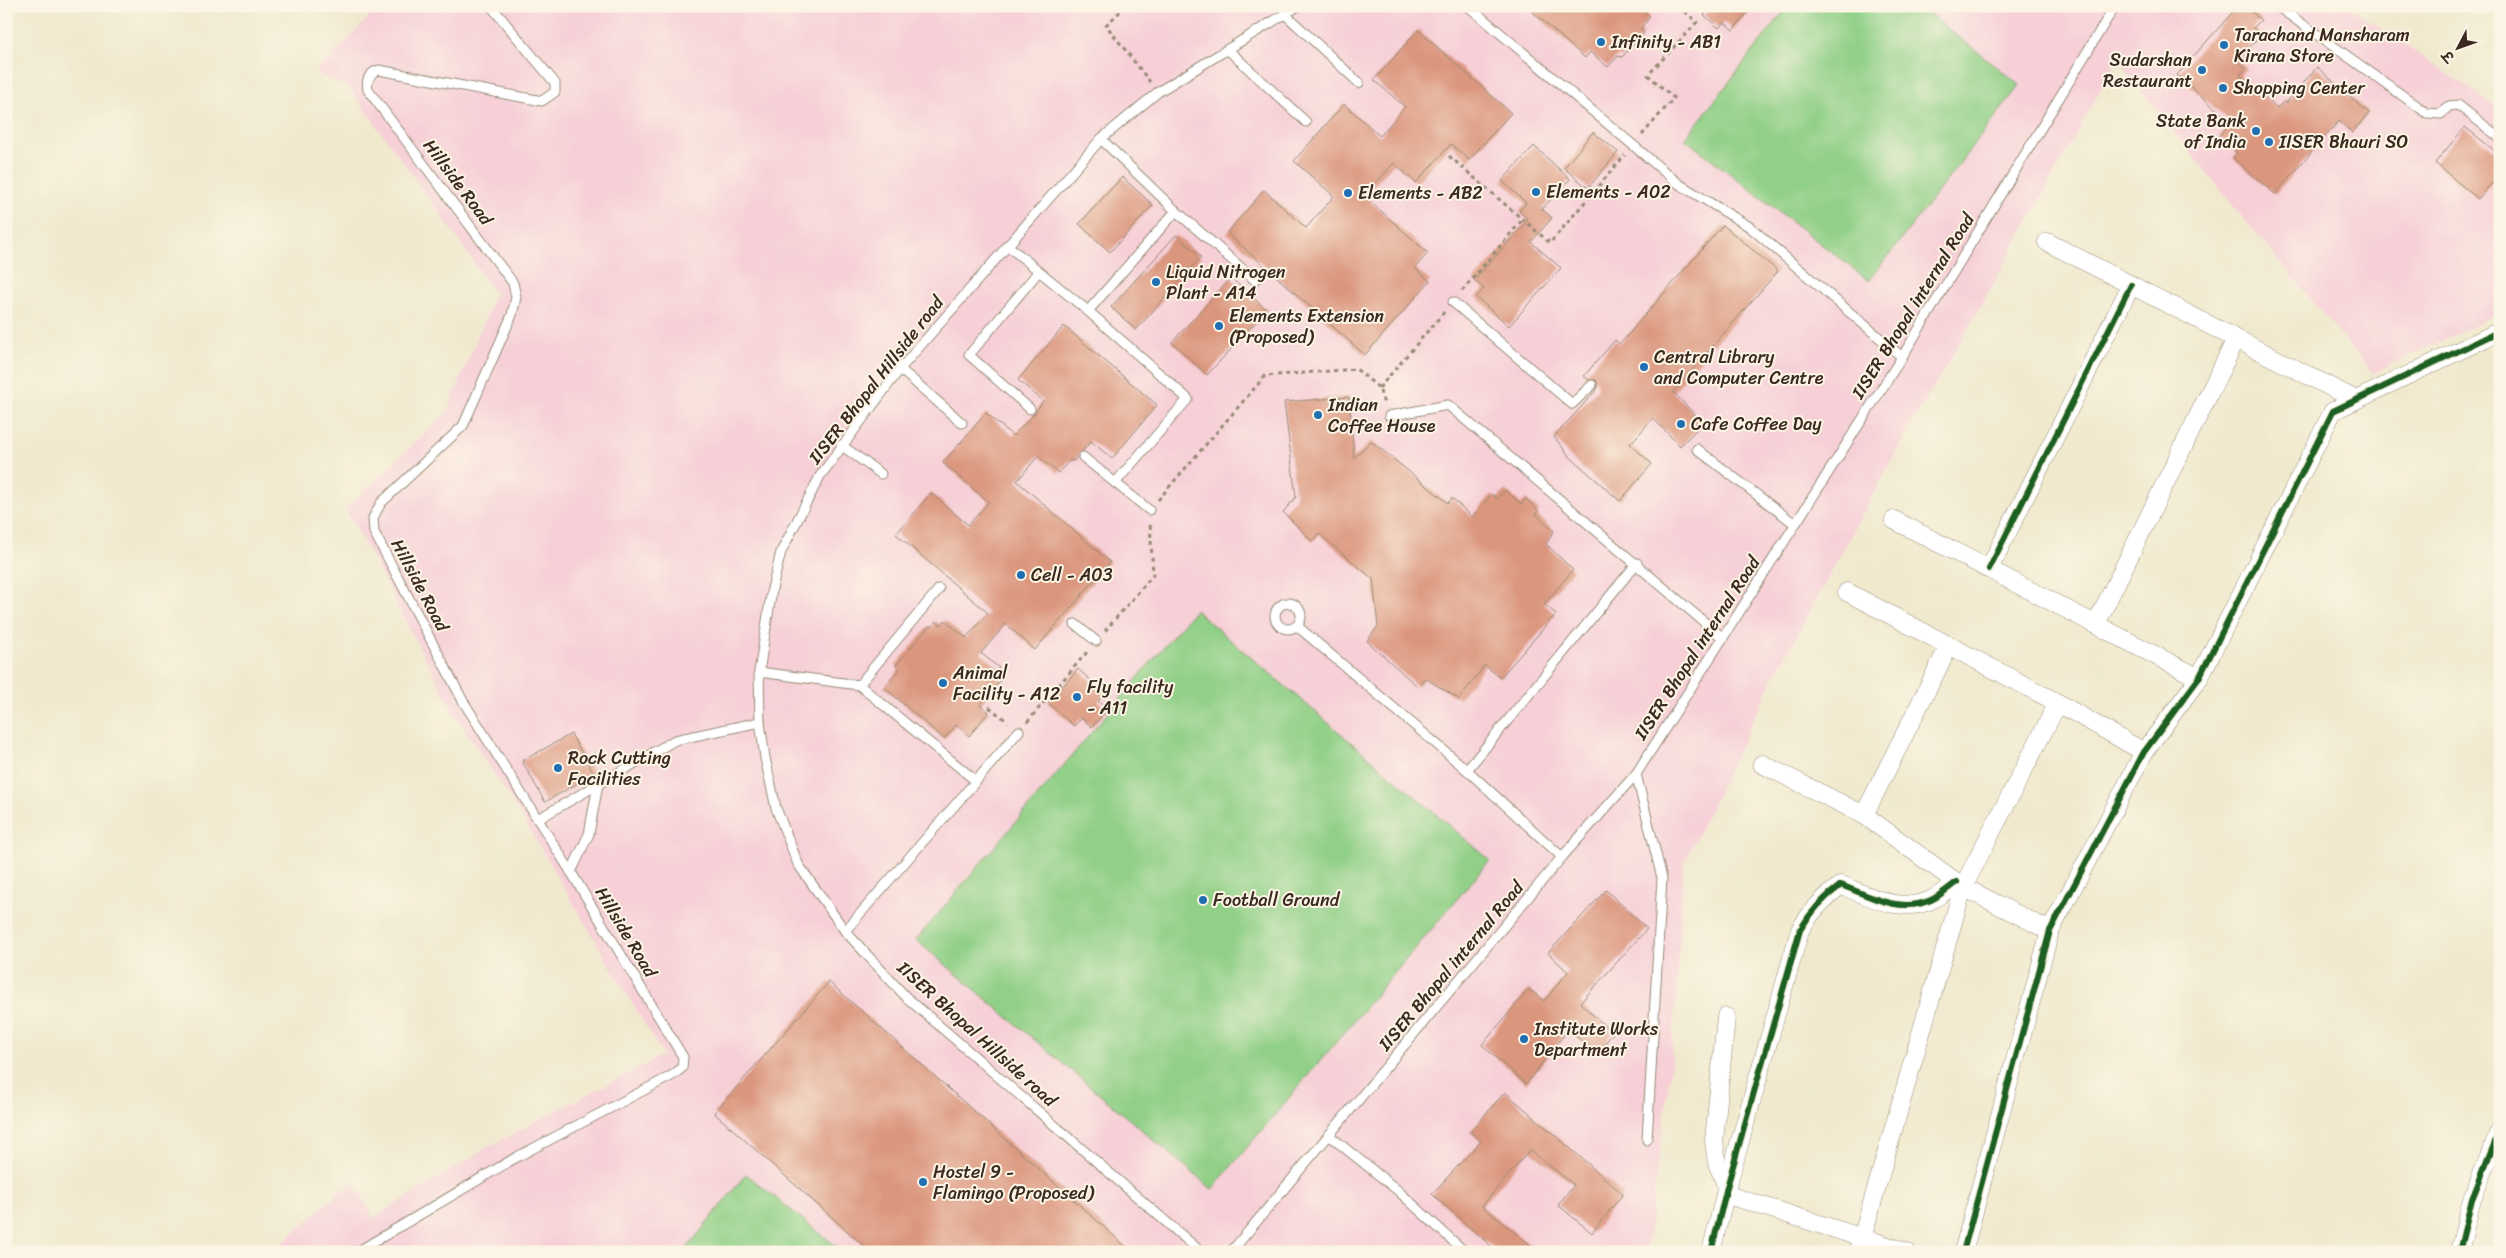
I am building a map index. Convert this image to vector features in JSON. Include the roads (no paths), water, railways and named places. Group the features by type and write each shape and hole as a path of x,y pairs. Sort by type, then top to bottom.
{"street":[{"path":"2047,242 2354,399"},
{"path":"1989,568 2132,285"},
{"path":"1963,1252 2050,931 2144,752 2198,678 2333,411 2354,399 2500,331"},
{"path":"2096,624 2236,339"},
{"path":"1894,520 2198,678"},
{"path":"1847,592 2058,703 2144,752"},
{"path":"1864,815 1949,646"},
{"path":"1860,1245 1960,884 2058,703"},
{"path":"1762,764 1864,815 1960,884 2050,931"},
{"path":"1711,1252 1726,1191 1800,930 1810,912 1823,898 1841,884 1888,904 1903,906 1931,900 1960,884"},
{"path":"1726,1017 1714,1141 1717,1163 1726,1191"},
{"path":"2460,1252 2472,1199 2500,1130"},
{"path":"1726,1191 1860,1245 1907,1252"}],"lane":[{"name":"Hillside Road","path":"358,1252 515,1158 673,1075 682,1068 683,1057 571,872 463,701 374,532 375,511 381,503 467,420 512,316 516,297 513,283 368,90 368,80 370,75 379,70 542,101 548,99 555,92 556,83 491,6"},
{"name":"IISER Bhopal Hillside road","path":"1201,1252 906,997 845,931 798,864 776,808 765,758 760,722 759,672 780,552 820,476 841,445 900,370 1101,139 1158,92 1298,6"},
{"path":"1468,6 1678,184 1750,227 1902,357"},
{"name":"IISER Bhopal internal Road","path":"1231,1252 1562,858 1636,774 1902,357 2115,6"},
{"path":"2277,6 2427,113 2441,114 2448,106 2458,105 2500,138"},
{"path":"1286,15 1359,83"},
{"path":"1227,50 1306,122"},
{"path":"1101,139 1176,211 1254,280"},
{"path":"1088,311 1176,211"},
{"path":"1007,245 1088,311 1188,399 1114,483"},
{"path":"1030,409 969,355 1039,271"},
{"path":"1453,302 1572,404 1592,385"},
{"path":"900,370 962,423"},
{"path":"1388,416 1448,405 1637,563 1723,638"},
{"path":"841,445 881,474"},
{"path":"1697,448 1795,524"},
{"path":"1083,457 1149,510"},
{"path":"1467,770 1637,563"},
{"path":"859,685 940,589"},
{"path":"1075,624 1096,641"},
{"path":"1297,626 1467,770 1562,858"},
{"path":"759,672 859,685 976,781"},
{"path":"538,819 675,740 760,722"},
{"path":"845,931 1019,731"},
{"path":"1636,774 1662,878 1647,1140"},
{"path":"571,872 589,834 598,784"},
{"path":"1330,1136 1396,1189 1465,1252"}],"place":[{"name":"Infinity - AB1","path":"1601,42"},
{"name":"Tarachand Mansharam Kirana Store","path":"2224,45"},
{"name":"Sudarshan Restaurant","path":"2202,70"},
{"name":"Shopping Center","path":"2223,88"},
{"name":"State Bank of India","path":"2256,131"},
{"name":"IISER Bhauri SO","path":"2269,142"},
{"name":"Elements - A02","path":"1536,192"},
{"name":"Elements - AB2","path":"1348,193"},
{"name":"Liquid Nitrogen Plant - A14","path":"1156,282"},
{"name":"Elements Extension (Proposed)","path":"1219,326"},
{"name":"Central Library and Computer Centre","path":"1644,367"},
{"name":"Indian Coffee House","path":"1318,415"},
{"name":"Cafe Coffee Day","path":"1681,424"},
{"name":"Cell - A03","path":"1021,575"},
{"name":"Animal Facility - A12","path":"943,683"},
{"name":"Fly facility - A11","path":"1077,697"},
{"name":"Rock Cutting Facilities","path":"558,768"},
{"name":"Football Ground","path":"1203,900"},
{"name":"Institute Works Department","path":"1524,1039"},
{"name":"Hostel 9 - Flamingo (Proposed)","path":"923,1182"}]}
